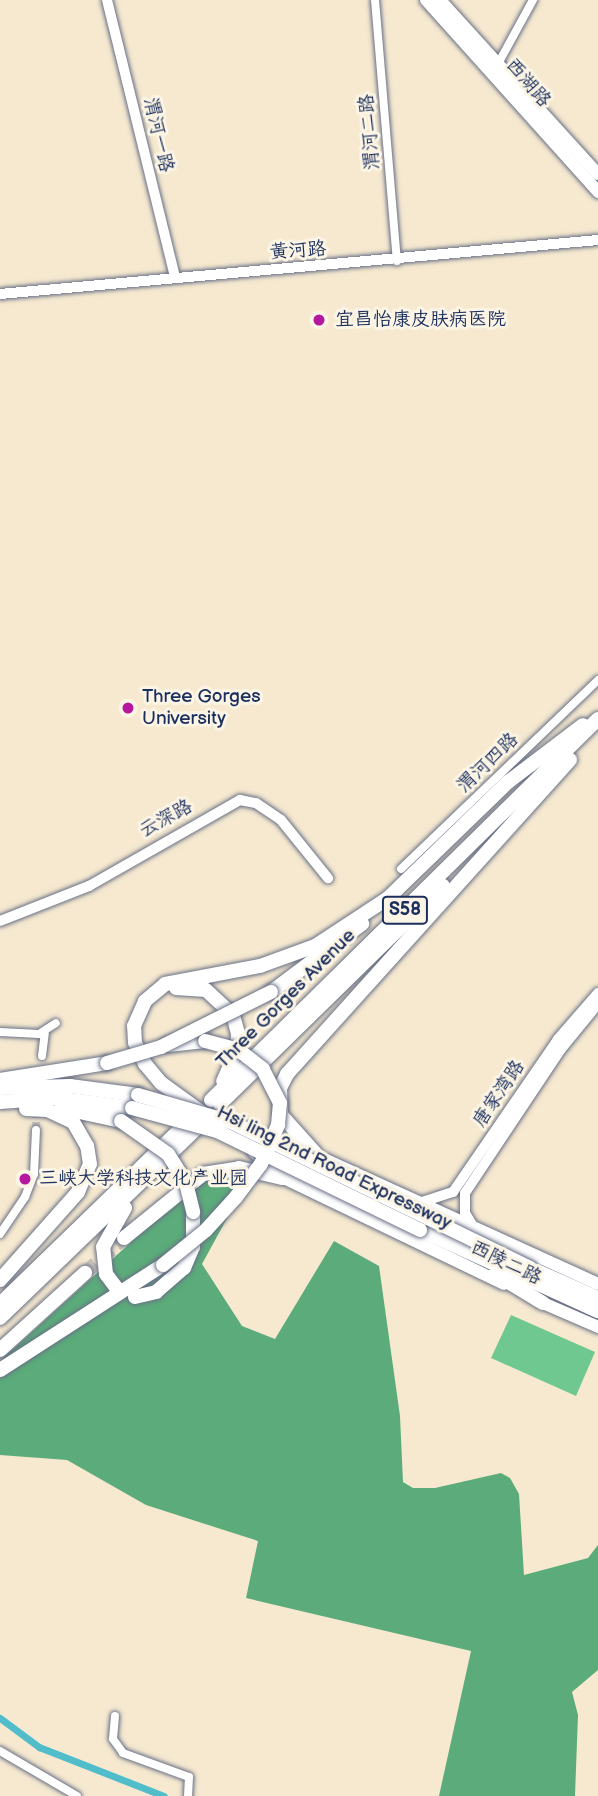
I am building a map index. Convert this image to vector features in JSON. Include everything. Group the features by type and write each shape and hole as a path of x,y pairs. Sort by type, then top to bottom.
{"highway":[{"path":"161,1047 271,992 340,944 508,782 598,717"},
{"name":"Three Gorges Avenue","path":"215,1103 598,717"},
{"name":"Three Gorges Avenue","path":"0,1304 215,1103 598,733"},
{"path":"316,1154 281,1115 280,1088 287,1074 570,760"},
{"path":"284,1178 244,1142 161,1083 145,1064 135,1043 134,1026 145,1001 165,984 260,966 315,946 391,896"},
{"path":"215,1103 237,1050 238,1034 233,1015 206,990 167,990 144,1016 142,1043 160,1074 176,1089 291,1144"},
{"path":"0,1080 107,1063 161,1047 205,1041 239,1050 262,1069 280,1103 277,1131 253,1176 206,1230 163,1265 0,1370"},
{"name":"Hsi ling 2nd Road Expressway","path":"0,1088 70,1086 231,1122 530,1268 598,1296"},
{"name":"Hsi ling 2nd Road Expressway","path":"0,1102 55,1098 135,1101 244,1142 449,1246 598,1311"},
{"path":"0,1280 78,1192 90,1164 85,1139 73,1122 47,1110 26,1109"},
{"path":"0,1112 71,1109 121,1121 168,1154 186,1183 193,1212 193,1247 184,1268 156,1292 135,1297"},
{"name":"Three Gorges Avenue","path":"0,1318 180,1145 199,1118"},
{"path":"118,1290 104,1263 109,1230 180,1145"},
{"path":"124,1238 203,1174 239,1168 284,1178"},
{"path":"449,1246 543,1303"},
{"path":"0,1350 85,1273"}],"main road":[{"name":"渭河一路","path":"107,0 175,277"},
{"name":"西湖路","path":"426,0 598,192"},
{"name":"西湖路","path":"440,0 598,174"},
{"name":"黄河路","path":"0,294 175,277 397,261 598,240"},
{"name":"云深路","path":"0,921 89,886 240,800 256,803 281,820 328,878"},
{"name":"唐家湾路","path":"422,1202 453,1192 558,1039 598,993"},
{"name":"唐家湾路","path":"474,1228 465,1213 465,1194 561,1049 598,1004"},
{"name":"西陵二路","path":"291,1144 598,1283"},
{"path":"345,1207 330,1196 322,1183 332,1168 351,1171"},
{"name":"西陵二路","path":"284,1178 598,1327"}],"street":[{"name":"渭河二路","path":"375,0 397,261"},
{"path":"499,62 533,0"},
{"name":"渭河四路","path":"401,869 598,680"},
{"path":"0,1032 9,1036 45,1032 57,1024"},
{"path":"42,1056 45,1032"},
{"path":"0,1234 25,1197 34,1174 36,1130"},
{"path":"115,1716 113,1739 123,1752 189,1777 188,1796"},
{"path":"0,1751 77,1796"}],"green space":[{"path":"223,1175 248,1180 202,1264 242,1326 275,1339 334,1241 379,1266 400,1416 403,1482 413,1488 435,1488 501,1473 510,1478 519,1494 524,1575 588,1558 598,1545 598,1670 572,1692 578,1715 575,1796 439,1796 471,1651 246,1598 258,1541 146,1505 67,1460 0,1455 0,1361 172,1205 206,1179"},
{"path":"511,1315 595,1352 576,1396 491,1358"}],"waterway":[{"path":"0,1718 39,1747 164,1796"}],"tunnel":[{"path":"36,1130 37,1107"},
{"path":"85,1273 124,1238"}],"place":[{"name":"宜昌怡康皮肤病医院","path":"319,320"},
{"name":"Three Gorges University","path":"128,708"},
{"name":"三峡大学科技文化产业园","path":"25,1179"}]}
